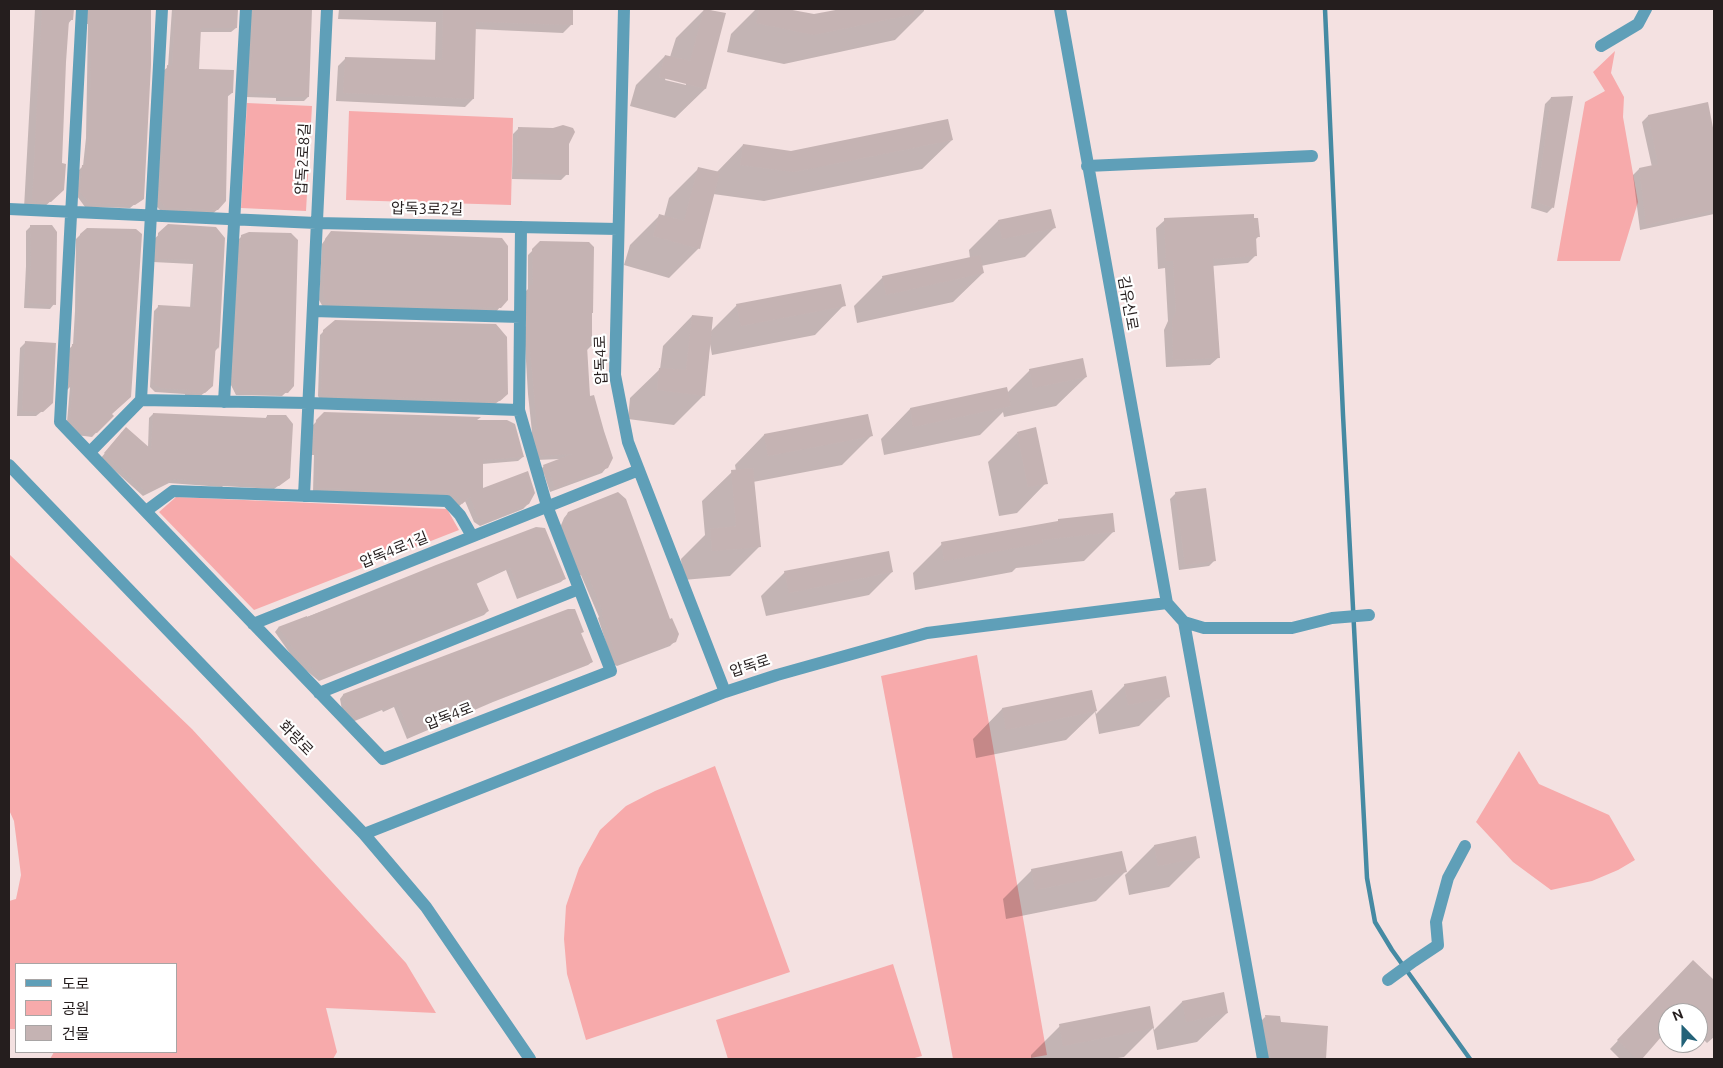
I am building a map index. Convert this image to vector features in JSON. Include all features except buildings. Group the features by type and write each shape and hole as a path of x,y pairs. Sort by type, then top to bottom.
{"street":[{"path":"82,9 60,422 319,693 579,589 547,506 519,410 521,227"},
{"path":"90,452 141,400 162,9"},
{"path":"224,402 246,9"},
{"name":"압독2로8길","path":"304,496 327,9"},
{"name":"압독4로","path":"624,9 615,374 628,442 725,692"},
{"name":"김유신로","path":"1060,9 1167,603"},
{"path":"1601,46 1638,24 1646,9"},
{"path":"1087,166 1312,156"},
{"name":"압독3로2길","path":"9,209 316,223 618,229"},
{"path":"312,311 520,317"},
{"path":"141,400 519,410"},
{"name":"화랑로","path":"9,465 364,834 426,907 530,1059"},
{"name":"압독4로1길","path":"253,624 639,470"},
{"path":"146,511 173,491 447,501 460,515 472,536"},
{"name":"압독4로","path":"319,693 383,759 611,671 579,589"},
{"path":"1167,603 1184,622 1204,628 1292,628 1332,618 1369,615"},
{"name":"압독로","path":"364,834 725,692 777,675 927,633 1167,603"},
{"path":"1184,622 1263,1059"},
{"path":"1390,978 1438,945 1436,922 1448,878 1465,846"}],"green space":[{"path":"1615,51 1611,73 1624,97 1623,117 1638,202 1620,261 1557,261 1585,102 1605,91 1593,72"},
{"path":"247,103 312,106 306,211 241,208"},
{"path":"349,111 513,118 511,205 346,200"},
{"path":"176,497 447,509 459,530 254,610 159,512"},
{"path":"9,554 192,729 406,963 436,1013 326,1008 337,1052 333,1059 50,1059 53,1053 178,1053 178,963 15,963 15,1029 9,1029 9,901 16,899 21,875 14,821 9,810"},
{"path":"977,655 1047,1055 1025,1059 953,1059 881,676"},
{"path":"1519,751 1539,784 1609,815 1635,860 1618,870 1592,881 1551,890 1513,862 1476,822"},
{"path":"715,766 790,972 586,1040 567,974 564,939 566,906 579,868 600,830 626,806 655,791"},
{"path":"893,964 922,1056 911,1059 728,1059 716,1020"}],"waterway":[{"path":"1325,9 1343,415 1367,878 1375,922 1392,950 1470,1059"}]}
